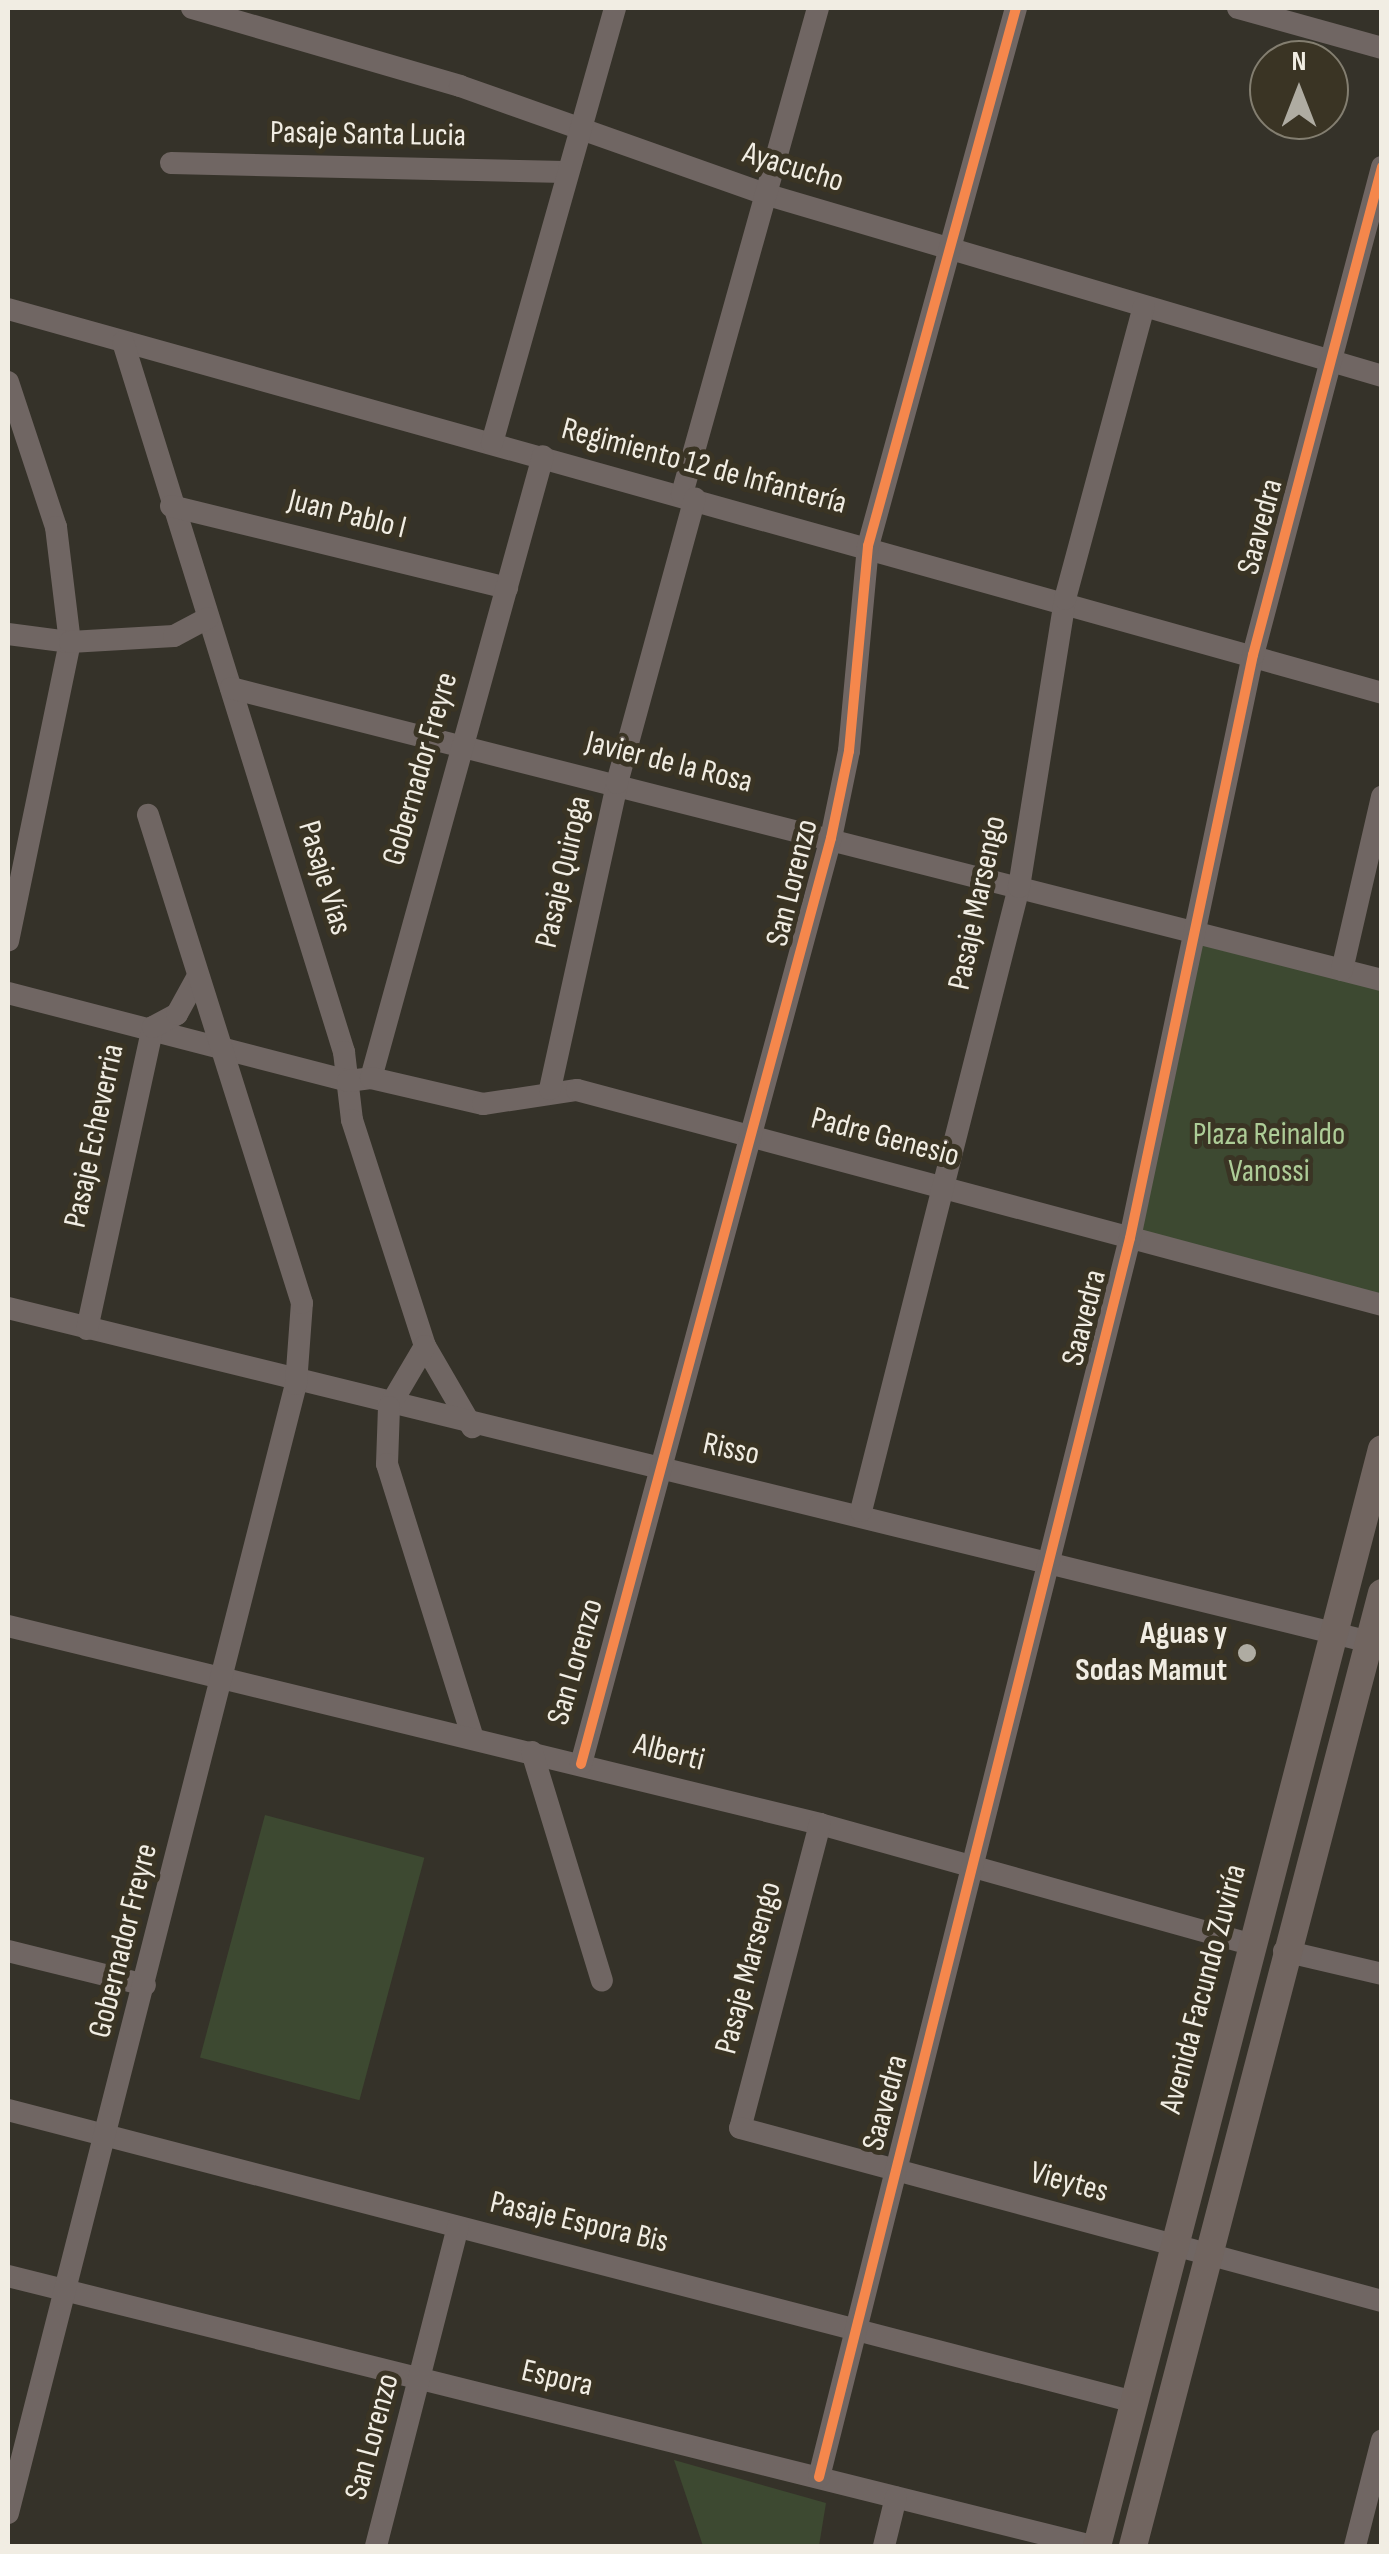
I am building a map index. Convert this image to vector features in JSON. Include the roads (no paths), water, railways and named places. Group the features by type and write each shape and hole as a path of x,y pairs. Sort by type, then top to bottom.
{"main road":[{"name":"Avenida Facundo Zuviría","path":"1095,2546 1382,1449"},
{"name":"Avenida Facundo Zuviría","path":"1134,2546 1284,1951 1375,1643 1382,1593"}],"street":[{"name":"Ayacucho","path":"192,8 460,86 579,134 768,195 1382,376"},
{"path":"492,443 564,172 579,134 615,8"},
{"name":"Pasaje Quiroga","path":"550,1088 617,784 818,8"},
{"name":"San Lorenzo","path":"581,1764 666,1469 831,838 850,751 868,546 1016,8"},
{"path":"1238,8 1382,48"},
{"name":"Pasaje Santa Lucia","path":"171,163 564,172"},
{"name":"Saavedra","path":"819,2477 1130,1238 1198,933 1252,655 1382,167"},
{"name":"Pasaje Marsengo","path":"861,1512 1020,887 1065,599 1144,306"},
{"name":"Regimiento 12 de Infantería","path":"8,309 1065,599 1382,693"},
{"name":"Pasaje Vías","path":"123,342 171,506 359,1079 425,1346 472,1427"},
{"path":"8,382 56,527 70,642 8,941"},
{"name":"Gobernador Freyre","path":"359,1079 461,745 543,456"},
{"name":"Juan Pablo I","path":"171,506 507,588"},
{"path":"8,634 70,642 174,636 208,618"},
{"name":"Javier de la Rosa","path":"230,688 1382,980"},
{"path":"1342,970 1382,797"},
{"path":"148,815 302,1303 296,1384"},
{"name":"Pasaje Echeverria","path":"87,1329 153,1026 177,1014 198,976"},
{"name":"Padre Genesio","path":"8,993 359,1079 484,1104 550,1088 754,1137 1382,1305"},
{"name":"Risso","path":"8,1308 472,1427 1051,1558 1375,1643"},
{"path":"425,1346 389,1406 388,1464 473,1738"},
{"name":"Gobernador Freyre","path":"8,2513 110,2135 296,1384"},
{"name":"Alberti","path":"8,1626 820,1824 1252,1944"},
{"path":"532,1752 602,1980"},
{"name":"Pasaje Marsengo","path":"740,2128 820,1824"},
{"path":"8,1951 146,1985"},
{"path":"1284,1951 1382,1974"},
{"name":"Pasaje Espora Bis","path":"8,2110 856,2326 1135,2402"},
{"name":"Vieytes","path":"740,2128 1173,2245 1205,2257 1382,2301"},
{"name":"San Lorenzo","path":"376,2546 422,2381 458,2227"},
{"name":"Espora","path":"8,2276 1095,2546"},
{"path":"1354,2546 1382,2440"},
{"path":"884,2546 896,2497"}],"place":[{"name":"Aguas y Sodas Mamut","path":"1247,1653"}],"park label":[{"name":"Plaza Reinaldo Vanossi","path":"1269,1154"}]}
